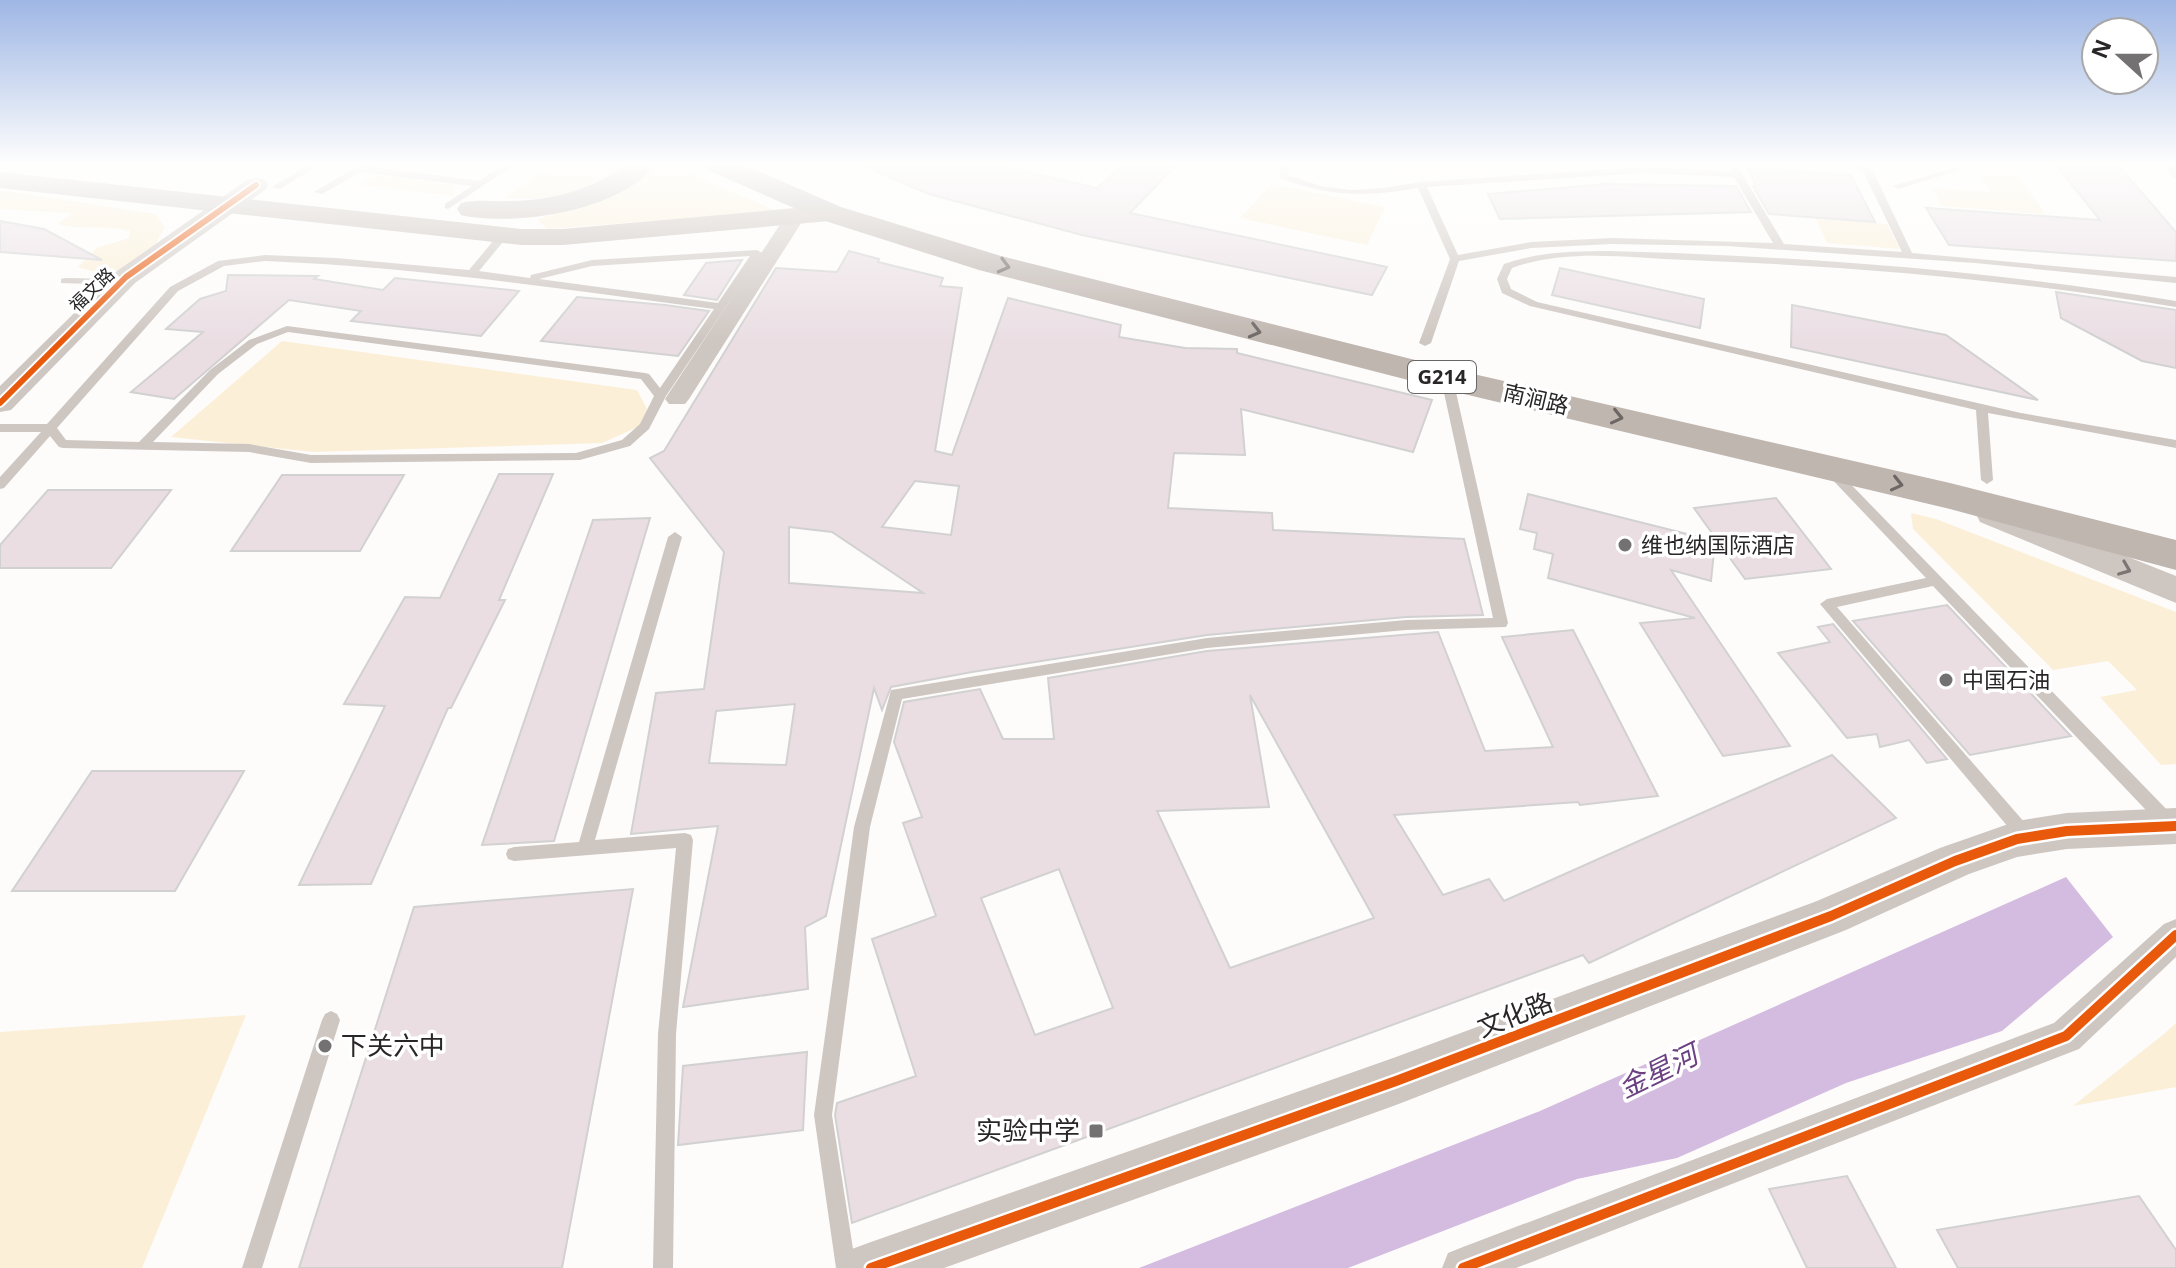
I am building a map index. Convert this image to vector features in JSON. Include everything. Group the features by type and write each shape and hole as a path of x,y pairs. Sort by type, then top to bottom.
{"highway":[{"name":"南涧路","path":"846,224 1447,379 1950,496 2176,558"},
{"name":"南涧路","path":"955,224 1011,241 2176,526"}],"main road":[{"path":"389,224 502,237 563,237 708,224"}],"street":[{"name":"福文路","path":"0,403 121,282 202,224"},
{"path":"668,398 805,224"},
{"path":"1950,496 2176,590"},
{"name":"文化路","path":"871,1268 1396,1081 1831,916 1955,861 2027,838 2067,831 2174,826"},
{"path":"1463,1268 2066,1036 2176,935"}],"lane":[{"path":"1425,343 1455,259 1439,224"},
{"path":"1767,224 1780,246"},
{"path":"1893,224 1908,255"},
{"path":"472,273 502,237"},
{"path":"1455,259 1531,245 1612,241 1780,246 2176,280"},
{"path":"51,428 63,444 249,448 311,459 576,457 626,443 645,426 668,398 757,253 592,263 527,279"},
{"path":"2176,304 2087,288 1800,260 1613,254 1523,258 1508,266 1502,279 1506,291 1534,304 1982,409 2176,444"},
{"path":"0,485 174,289 222,263 265,258 336,261 527,279 722,307"},
{"path":"65,281 121,282"},
{"path":"142,446 214,372 253,342 287,329 645,376 668,398"},
{"path":"846,1268 823,1115 862,827 896,694 1207,643 1406,625 1507,628 1447,379"},
{"path":"1982,409 1987,480"},
{"path":"0,428 51,428"},
{"path":"1827,467 2174,826"},
{"path":"585,848 675,537"},
{"path":"1938,580 1827,604 2027,838"},
{"path":"514,854 685,840 667,1034 663,1268"},
{"path":"252,1268 331,1020"}],"shaded area":[{"path":"59,224 163,224 165,227 150,253 140,262 105,272 78,267 97,248 129,238 130,231"},
{"path":"542,224 609,224 548,229"},
{"path":"1269,224 1377,224 1367,245"},
{"path":"1818,224 1887,224 1900,249 1827,243"},
{"path":"282,341 637,390 647,409 640,426 602,443 314,452 171,437"},
{"path":"1911,513 1936,519 2176,612 2176,764 2161,765 2100,697 2137,690 2108,661 2053,670 1913,529"},
{"path":"246,1015 142,1268 0,1268 0,1032"},
{"path":"2176,1023 2176,1087 2073,1106 2164,1034"}],"water":[{"name":"金星河","path":"2066,877 2113,937 2002,1031 1846,1083 1677,1158 1577,1179 1348,1268 1139,1268 1540,1111"}],"building":[{"path":"0,224 17,224 44,229 102,260 0,252"},
{"path":"1042,224 1183,224 1387,267 1372,295"},
{"path":"1936,224 2169,224 2176,232 2176,261 1949,245"},
{"path":"849,251 879,259 878,262 943,278 940,286 962,288 935,451 952,455 1008,298 1121,325 1119,337 1185,348 1237,349 1237,353 1432,400 1413,452 1241,409 1245,455 1174,453 1168,508 1272,513 1273,530 1464,539 1483,615 1406,617 1207,635 972,672 891,687 882,710 874,688 826,916 805,927 808,989 683,1007 718,826 631,834 656,693 704,689 724,552 650,458 664,451 776,268 837,272","holes":["915,481 959,486 951,535 882,527","789,527 832,532 923,593 789,583","795,704 786,765 709,763 716,711"]},
{"path":"742,260 717,300 684,295 706,263"},
{"path":"1560,268 1704,299 1700,328 1552,295"},
{"path":"228,275 318,276 314,279 383,290 395,278 519,291 481,336 351,321 361,311 289,300 174,399 131,392 203,332 166,329 200,299 226,291"},
{"path":"2056,292 2176,310 2176,368 2142,361 2061,318"},
{"path":"577,297 709,311 678,356 541,341"},
{"path":"1792,305 1946,335 2038,400 1791,347"},
{"path":"499,474 553,474 499,600 505,600 451,708 448,708 371,884 299,885 385,706 344,704 405,597 440,598"},
{"path":"282,475 404,475 360,551 231,551"},
{"path":"48,490 171,490 111,568 0,568 0,545"},
{"path":"1528,494 1715,541 1711,581 1671,570 1790,746 1723,756 1640,623 1695,618 1548,578 1553,554 1534,549 1537,533 1520,529"},
{"path":"1776,498 1831,569 1745,579 1694,508"},
{"path":"650,518 554,841 482,845 593,520"},
{"name":"中国石油","path":"1947,605 2071,736 1970,755 1853,621"},
{"path":"1833,624 1947,759 1927,763 1909,740 1880,747 1877,734 1847,738 1778,653 1830,642 1818,627"},
{"path":"1573,630 1658,796 1580,805 1578,802 1394,815 1443,895 1489,879 1504,901 1832,755 1896,818 1589,963 1583,955 852,1223 835,1115 837,1103 916,1076 872,939 936,916 903,823 922,817 894,742 904,702 980,689 1003,739 1054,739 1048,678 1207,651 1438,632 1485,751 1553,747 1502,637","holes":["1250,695 1374,918 1230,968 1157,811 1269,807","1059,869 1113,1008 1035,1035 981,898"]},
{"path":"92,771 244,771 175,891 12,891"},
{"path":"633,889 562,1268 299,1268 414,907"},
{"path":"807,1052 803,1130 678,1145 683,1066"},
{"path":"1847,1176 1896,1268 1807,1268 1769,1189"},
{"path":"2139,1196 2176,1250 2176,1268 1958,1268 1937,1230"}],"cycle path":[{"path":"0,403 126,277 201,224"},
{"path":"871,1268 1396,1081 1831,916 1955,861 2017,839 2067,831 2176,826"},
{"path":"1463,1268 2066,1036 2176,935"}],"place":[{"name":"维也纳国际酒店","path":"1625,545"},
{"name":"中国石油","path":"1946,680"},
{"name":"下关六中","path":"325,1046"},
{"name":"实验中学","path":"1096,1131"}]}
